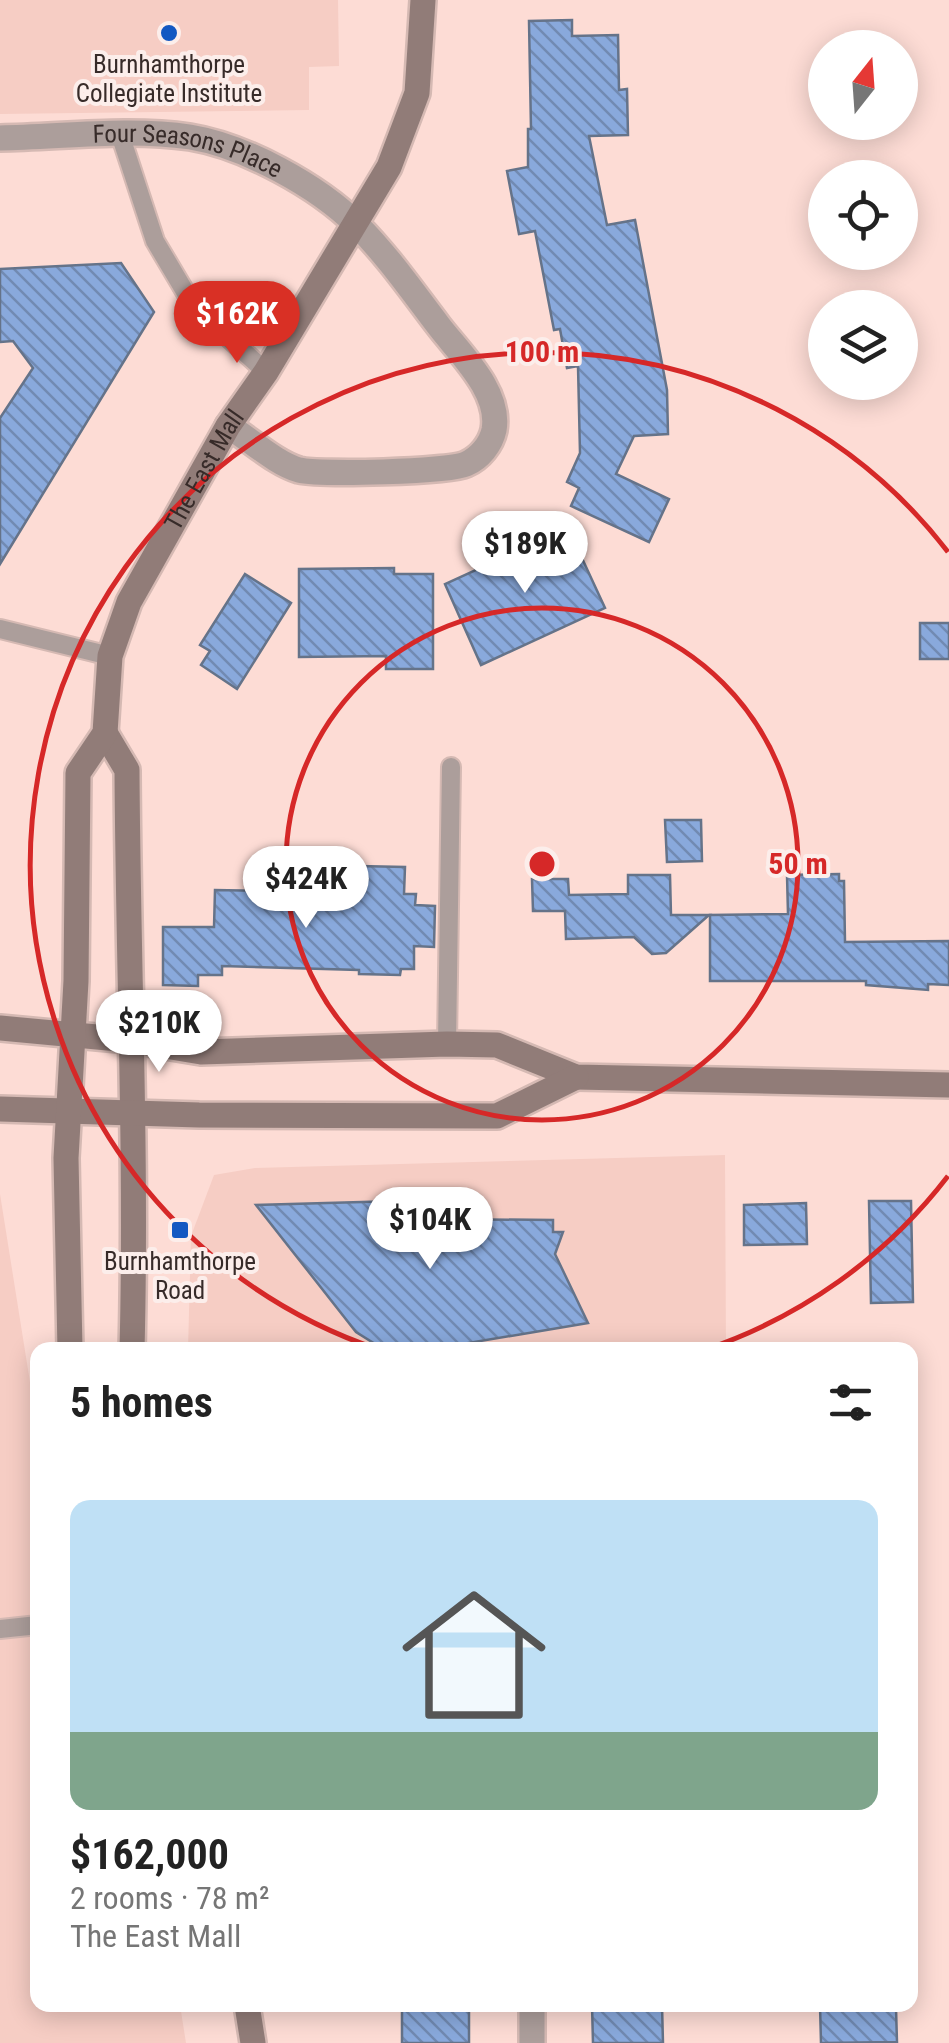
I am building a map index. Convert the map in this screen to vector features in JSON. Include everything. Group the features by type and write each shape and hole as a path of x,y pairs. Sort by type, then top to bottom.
{"main road":[{"name":"The East Mall","path":"132,1342 134,1113 129,1040 126,770 106,733 110,656 128,602 228,426 266,372 389,167 417,93 422,0"},
{"path":"70,1342 66,1158 74,1034 78,774 106,733"},
{"path":"0,1028 129,1040 200,1052 447,1044 497,1046 576,1077 949,1085"},
{"path":"0,1108 497,1116 576,1077"},
{"path":"248,2012 253,2043"}],"street":[{"name":"Four Seasons Place","path":"0,138 120,134 191,137 245,152 300,183 355,223 394,267 482,383 495,415 490,442 470,462 452,468 298,469 228,426"},
{"path":"532,2012 532,2043"}],"lane":[{"path":"120,134 155,241 193,305 266,372"},
{"path":"0,628 110,656"},
{"path":"447,1044 451,767"},
{"path":"0,1629 30,1626"}],"shaded area":[{"name":"Burnhamthorpe Collegiate Institute","path":"0,0 338,0 339,66 309,67 309,110 0,114"},
{"path":"725,1155 726,1342 188,1342 191,1236 214,1175 255,1168"},
{"path":"0,1194 30,1382 30,2012 181,2012 186,2043 0,2043"}],"building":[{"path":"572,20 572,36 618,35 619,90 627,89 628,135 589,136 607,225 635,220 667,390 668,434 634,436 616,474 669,499 649,542 571,506 579,488 567,482 580,453 578,366 567,368 560,329 554,330 535,231 519,234 507,171 528,167 529,21"},
{"path":"121,263 154,312 0,564 0,418 33,368 13,341 0,342 0,269"},
{"path":"568,528 605,608 481,665 445,584"},
{"path":"394,568 394,574 433,574 433,669 386,669 386,656 299,657 299,569"},
{"path":"245,574 291,603 237,689 201,665 210,651 200,645"},
{"path":"920,623 949,623 949,659 920,659"},
{"path":"665,820 701,820 702,861 667,862"},
{"path":"358,866 405,867 404,894 416,894 415,905 435,906 434,947 414,946 414,969 401,969 400,975 222,966 222,975 198,975 198,986 163,985 163,927 214,927 215,890 358,893"},
{"path":"839,874 839,881 844,881 845,942 949,941 949,985 928,984 928,990 866,985 866,981 710,981 710,915 788,914 787,875"},
{"path":"628,875 670,875 671,915 709,915 666,953 652,954 634,937 566,939 565,911 533,911 532,879 568,879 569,895 628,894"},
{"path":"433,1200 435,1219 553,1220 553,1232 563,1232 555,1254 588,1323 475,1342 372,1342 356,1332 256,1205"},
{"path":"869,1201 911,1201 913,1302 871,1303"},
{"path":"806,1203 807,1244 744,1245 744,1205"},
{"path":"402,2012 469,2012 469,2043 402,2043"},
{"path":"592,2012 662,2012 663,2043 593,2043"},
{"path":"820,2012 896,2012 897,2042 821,2043"}],"place":[{"name":"Burnhamthorpe Collegiate Institute","path":"169,33"},
{"name":"Burnhamthorpe Road","path":"180,1230"}]}
